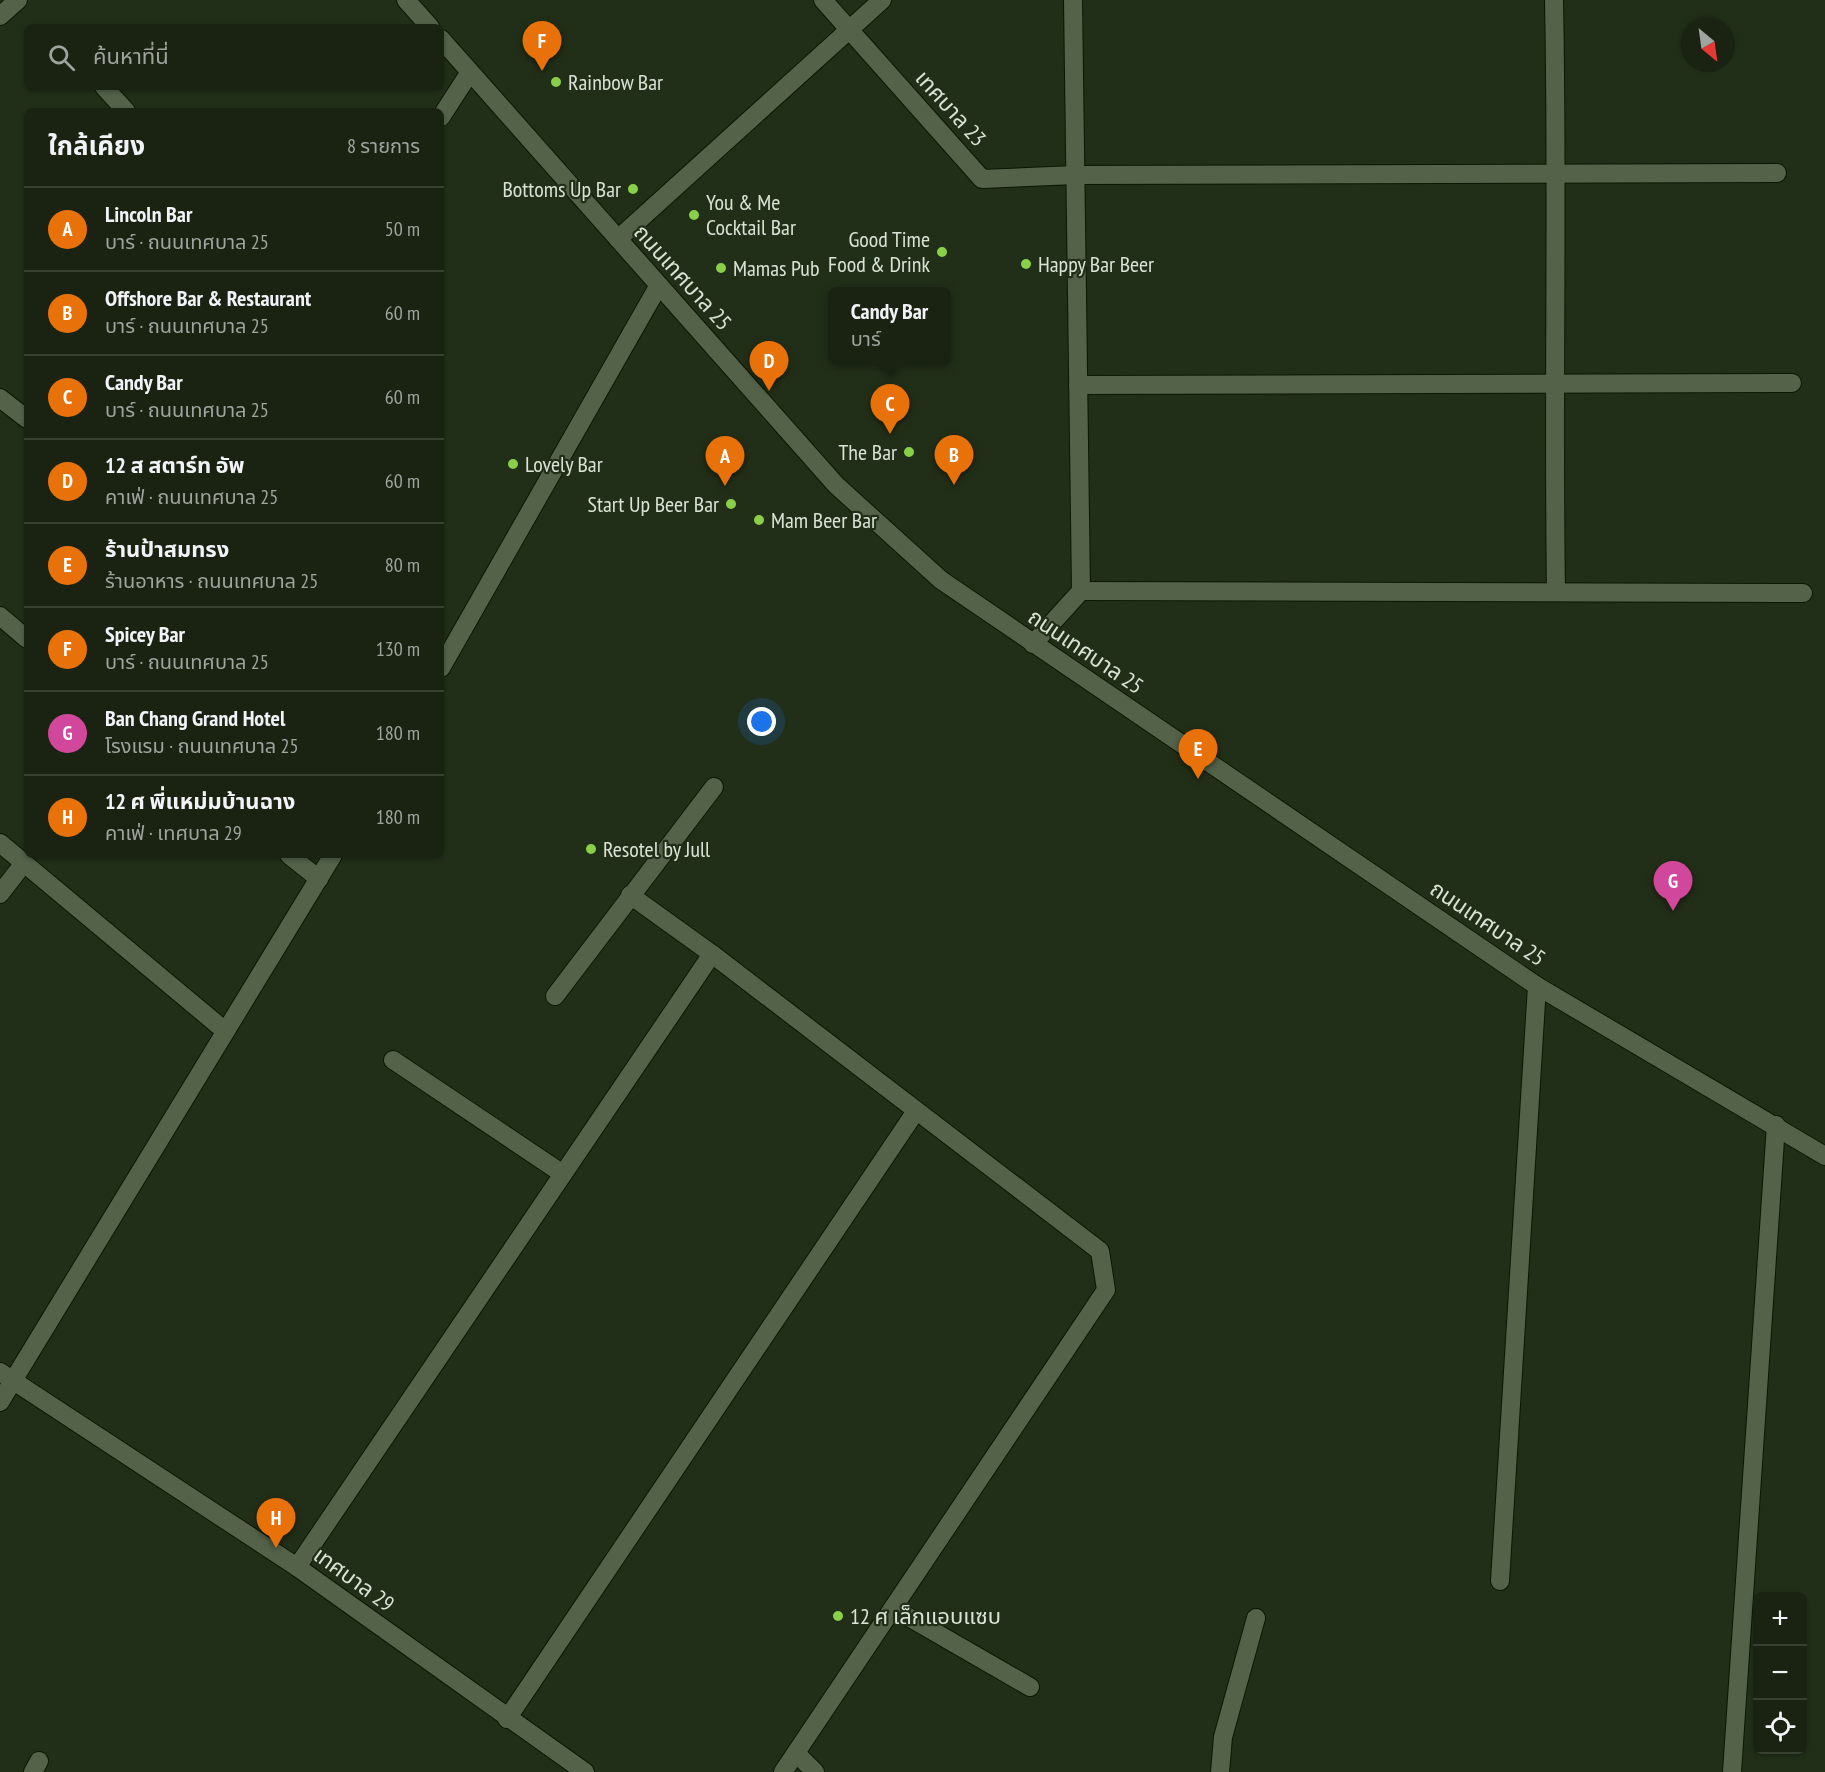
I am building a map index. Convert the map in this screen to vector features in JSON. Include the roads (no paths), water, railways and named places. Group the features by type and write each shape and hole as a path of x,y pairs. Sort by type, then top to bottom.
{"street":[{"path":"406,0 427,24"},
{"name":"เทศบาล 23","path":"823,0 982,179 1075,175"},
{"path":"618,239 882,0"},
{"path":"1033,644 1081,591 1073,0"},
{"path":"1554,0 1557,174 1553,384 1556,592"},
{"name":"ถนนเทศบาล 25","path":"444,42 836,485 941,580 1537,986 1825,1156"},
{"path":"444,112 470,72"},
{"path":"107,90 123,108"},
{"path":"1075,175 1777,173"},
{"path":"444,663 658,285"},
{"path":"1078,385 1792,383"},
{"path":"0,398 24,417"},
{"path":"1081,591 1803,593"},
{"path":"0,616 24,636"},
{"path":"555,996 714,787"},
{"path":"0,843 224,1030"},
{"path":"293,858 319,879"},
{"path":"0,1402 6,1376 331,858"},
{"path":"0,894 24,863"},
{"path":"630,895 712,954 1100,1251 1107,1290 783,1772"},
{"path":"297,1567 712,954"},
{"path":"1500,1581 1537,986"},
{"path":"393,1060 563,1174"},
{"path":"507,1719 916,1111"},
{"path":"1732,1772 1776,1125"},
{"name":"เทศบาล 29","path":"6,1376 297,1567 507,1719 585,1772"},
{"path":"893,1608 1030,1687"},
{"path":"1220,1772 1223,1737 1256,1618"},
{"path":"796,1753 815,1772"}],"place":[{"name":"Spicey Bar","path":"542,71"},
{"name":"Rainbow Bar","path":"556,82"},
{"name":"Bottoms Up Bar","path":"633,189"},
{"name":"You & Me Cocktail Bar","path":"694,215"},
{"name":"Good Time Food & Drink","path":"942,252"},
{"name":"Happy Bar Beer","path":"1026,264"},
{"name":"Mamas Pub","path":"721,268"},
{"name":"12 ส สตาร์ท อัพ","path":"769,391"},
{"name":"Candy Bar","path":"890,434"},
{"name":"The Bar","path":"909,452"},
{"name":"Lovely Bar","path":"513,464"},
{"name":"Offshore Bar & Restaurant","path":"954,485"},
{"name":"Lincoln Bar","path":"725,486"},
{"name":"Start Up Beer Bar","path":"731,504"},
{"name":"Mam Beer Bar","path":"759,520"},
{"name":"ร้านป้าสมทรง","path":"1198,779"},
{"name":"Resotel by Jull","path":"591,849"},
{"name":"Ban Chang Grand Hotel","path":"1673,911"},
{"name":"12 ศ พี่แหม่มบ้านฉาง","path":"276,1548"},
{"name":"12 ศ เล็กแอบแซบ","path":"838,1616"}]}
